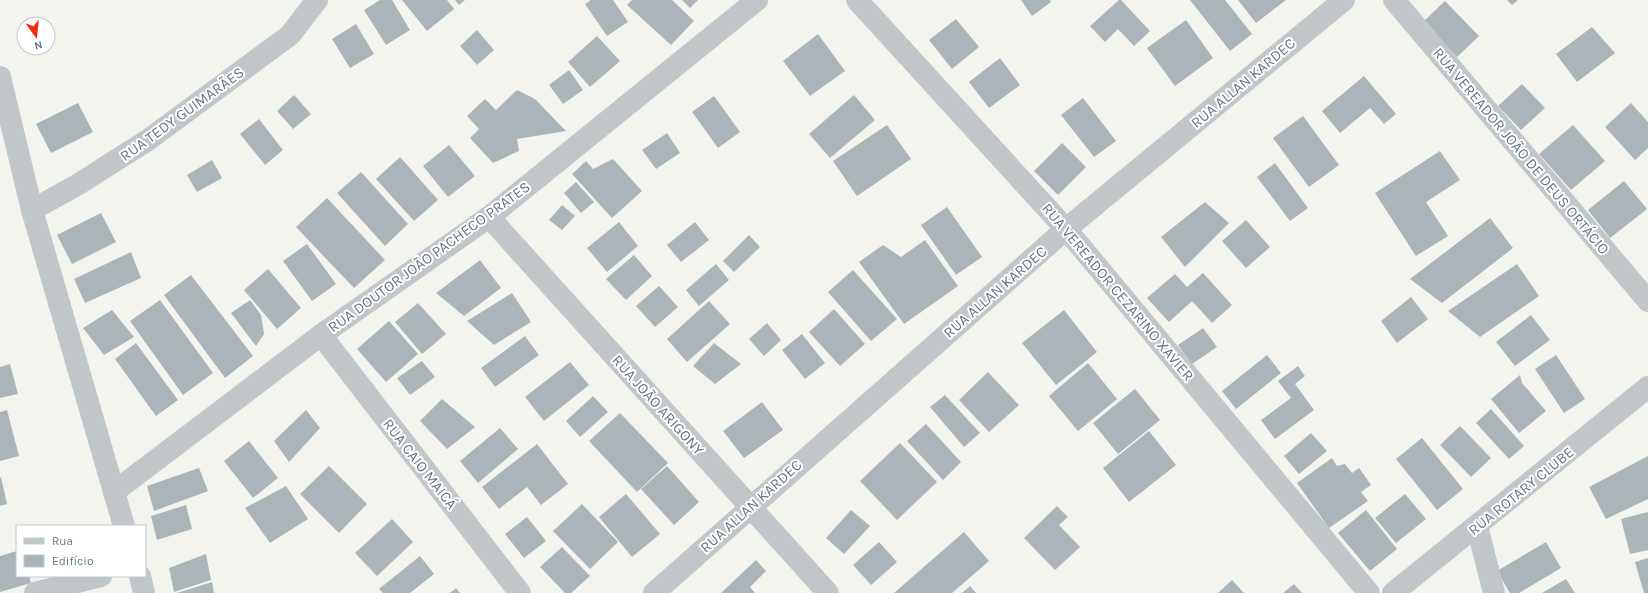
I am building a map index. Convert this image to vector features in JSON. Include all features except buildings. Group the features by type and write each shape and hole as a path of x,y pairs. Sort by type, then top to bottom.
{"street":[{"name":"RUA TEDY GUIMARÃES","path":"32,210 77,185 148,140 290,35 318,0"},
{"name":"RUA DOUTOR JOÃO PACHECO PRATES","path":"114,492 321,335 489,217 758,0"},
{"name":"RUA VEREADOR CEZARINO XAVIER","path":"857,0 1066,229 1370,593"},
{"name":"RUA ALLAN KARDEC","path":"654,593 1066,229 1344,0"},
{"name":"RUA VEREADOR JOÃO DE DEUS ORTÁCIO","path":"1394,0 1648,301"},
{"path":"0,77 32,210 124,525"},
{"name":"RUA JOÃO ARIGONY","path":"489,217 828,593"},
{"name":"RUA CAIO MAICÁ","path":"321,335 520,593"},
{"name":"RUA ROTARY CLUBE","path":"1393,593 1648,388"},
{"path":"1477,526 1494,593"},
{"path":"35,593 97,577"},
{"path":"140,577 144,593"}]}
